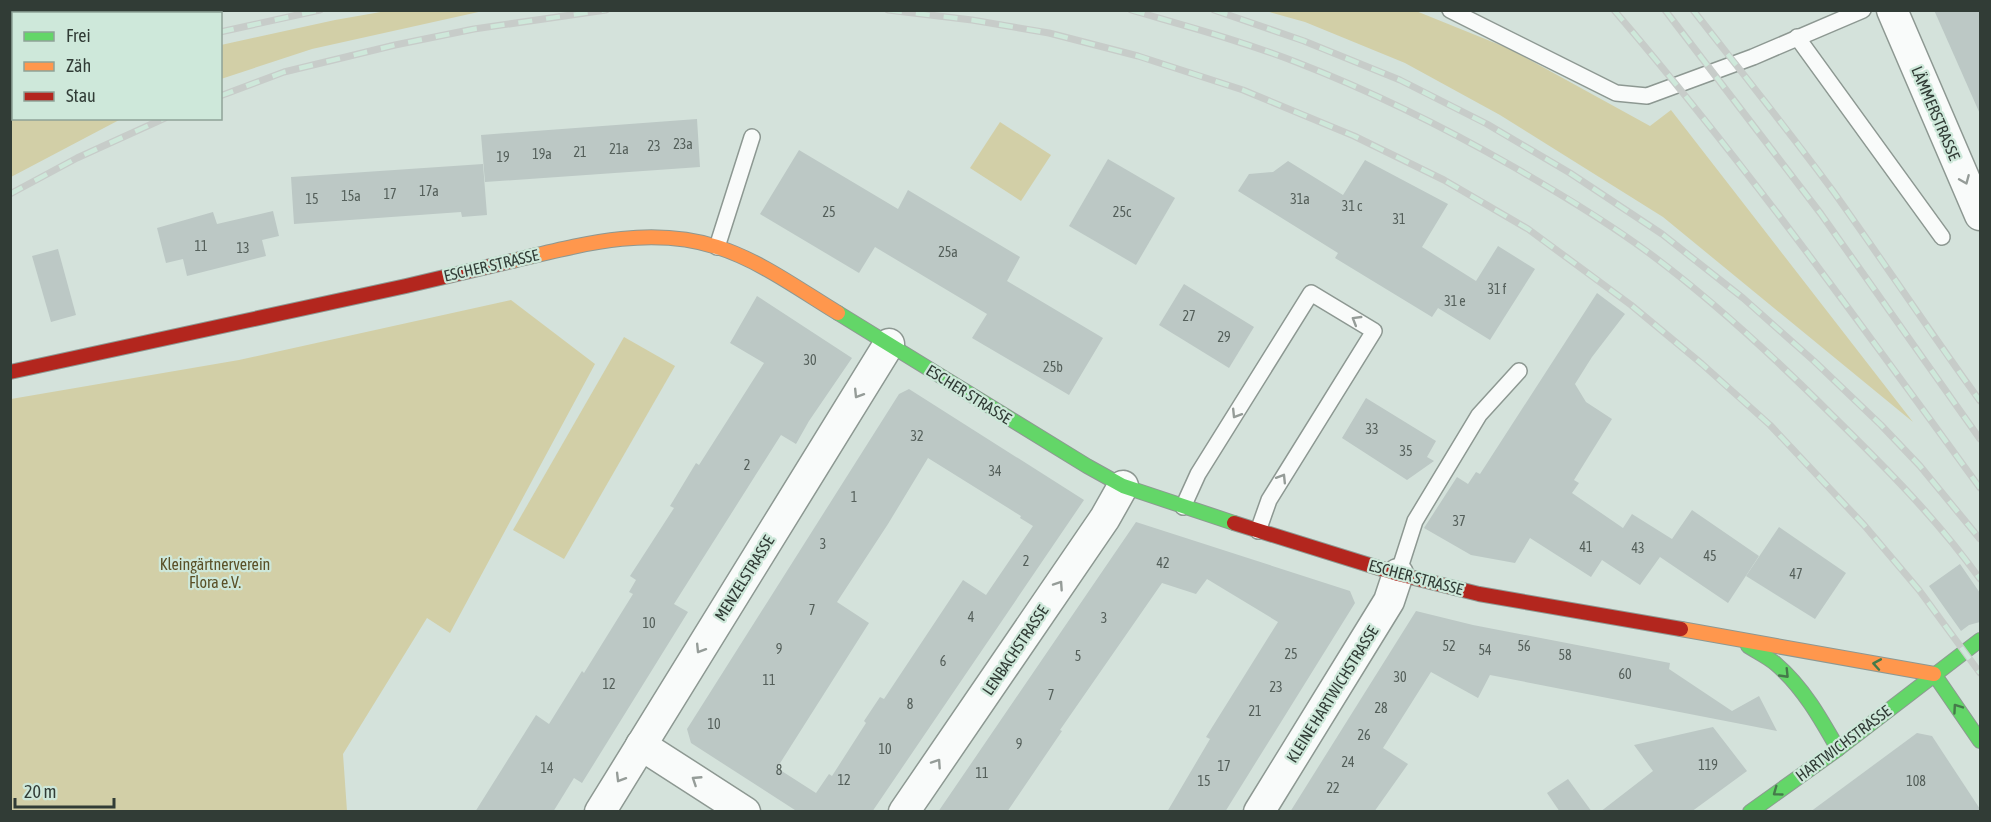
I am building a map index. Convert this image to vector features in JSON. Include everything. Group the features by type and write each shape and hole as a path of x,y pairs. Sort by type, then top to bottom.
{"street":[{"name":"LÄMMERSTRASSE","path":"1892,10 1980,215"},
{"name":"ESCHER STRASSE","path":"10,372 578,245 632,237 675,238 717,247 759,266 1052,446 1123,486 1398,574 1479,594 1934,674"},
{"name":"MENZELSTRASSE","path":"600,812 889,344"},
{"name":"LENBACHSTRASSE","path":"904,812 1105,518 1123,486"},
{"name":"KLEINE HARTWICHSTRASSE","path":"1259,812 1389,602 1398,574"},
{"path":"1738,640 1775,663 1796,685 1838,749"},
{"name":"HARTWICHSTRASSE","path":"1750,812 1838,749 1980,640"},
{"path":"1934,674 1980,741"},
{"path":"641,744 745,812"}],"lane":[{"path":"1450,10 1616,93 1647,96 1753,57 1863,10"},
{"path":"1797,37 1942,237"},
{"path":"717,247 752,137"},
{"path":"1184,507 1198,474 1311,293 1374,331 1269,500 1258,531"},
{"path":"1398,574 1415,521 1479,415 1519,371"}],"green space":[{"path":"11,10 119,11 12,12 11,44"},
{"path":"392,10 483,11 312,49 222,79 222,45"},
{"path":"1266,11 1416,11 1510,49 1650,126 1671,110 1913,422 1663,217 1500,115 1405,63 1305,22"},
{"path":"12,106 12,120 119,120 11,177 10,107"},
{"path":"1000,122 1051,155 1021,201 970,168"},
{"name":"Kleingärtnerverein Flora e.V.","path":"511,300 595,364 450,633 427,618 343,754 347,811 11,811 11,399 239,360"},
{"path":"624,337 675,366 564,559 513,530"}],"building":[{"path":"1934,10 1980,10 1980,114"},
{"path":"697,119 700,167 485,182 481,135"},
{"path":"799,150 898,209 908,190 1020,257 1007,281 1103,338 1069,395 972,338 987,314 875,247 859,273 760,214"},
{"path":"1108,159 1175,198 1136,265 1069,226"},
{"path":"1365,160 1448,204 1422,247 1476,281 1498,246 1535,269 1490,340 1438,308 1432,317 1335,258 1338,253 1238,191 1249,174 1273,172 1288,161 1343,195"},
{"path":"483,164 487,215 462,217 461,212 294,224 291,177"},
{"path":"273,211 279,236 262,240 266,256 187,276 183,259 166,263 157,228 213,212 217,224"},
{"path":"58,249 76,315 51,322 32,256"},
{"path":"1184,284 1254,327 1229,368 1159,325"},
{"path":"1597,293 1625,314 1592,357 1575,384 1586,402 1612,419 1574,480 1579,483 1572,493 1623,528 1632,514 1672,539 1692,510 1759,556 1728,603 1660,557 1640,585 1602,560 1591,577 1530,538 1515,563 1471,555 1424,528 1457,477 1468,484 1476,472 1480,474"},
{"path":"757,296 852,358 796,444 781,435 674,604 688,612 582,783 574,778 553,812 475,812 536,715 549,724 582,671 584,673 633,594 629,592 636,580 630,576 674,508 670,506 696,463 699,465 764,363 730,343"},
{"path":"909,389 1084,500 872,812 798,812 691,743 687,729 899,394","holes":["928,458 1021,516 1020,518 1033,526 986,595 963,580 884,699 880,697 832,776 829,774 816,793 777,768 869,623 837,602"]},
{"path":"1366,398 1436,441 1427,457 1434,461 1407,480 1342,438"},
{"path":"1136,522 1350,591 1355,603 1225,812 1167,812 1210,739 1206,737 1278,622 1207,579 1196,594 1162,583 1060,730 1062,731 1007,812 938,812"},
{"path":"1779,527 1846,573 1815,619 1746,576"},
{"path":"1960,564 1980,593 1980,622 1969,625 1961,631 1929,586"},
{"path":"1416,611 1473,625 1670,663 1669,669 1732,711 1759,696 1777,731 1490,675 1478,698 1431,672 1383,748 1408,764 1374,812 1290,812"},
{"path":"1713,727 1747,771 1691,812 1600,812 1653,771 1634,745"},
{"path":"1917,733 1932,736 1980,812 1810,812"},
{"path":"1568,779 1592,812 1560,812 1547,793"}],"railway":[{"path":"202,12 209,10"},
{"path":"222,32 320,10"},
{"path":"222,95 284,72 395,45 474,29 606,10"},
{"path":"888,10 972,20 1049,33 1138,56 1243,90 1354,136 1444,180 1528,229 1631,305 1770,425 1864,525 1919,590 1980,673"},
{"path":"1131,10 1276,54 1379,97 1486,151 1616,230 1697,291 1789,373 1910,494 1980,579"},
{"path":"1214,10 1304,41 1400,80 1487,124 1570,173 1662,234 1743,298 1881,425 1920,466 1980,539"},
{"path":"1614,10 1710,126 1756,186 1980,488"},
{"path":"1665,10 1821,214 1980,439"},
{"path":"1693,10 1833,191 1980,401"},
{"path":"10,194 77,158 161,120"}],"traffic: fast":[{"path":"838,313 1123,486 1234,523"},
{"path":"1750,812 1838,749 1980,640"},
{"path":"1748,646 1773,661 1795,683 1818,715 1838,749"},
{"path":"1934,674 1980,741"}],"traffic: slow":[{"path":"512,261 614,240 666,238 691,241 717,247 748,260 779,276 838,313"},
{"path":"1681,629 1934,674"}],"traffic: jam":[{"path":"10,372 512,261"},
{"path":"1234,523 1398,574 1479,594 1681,629"}]}
